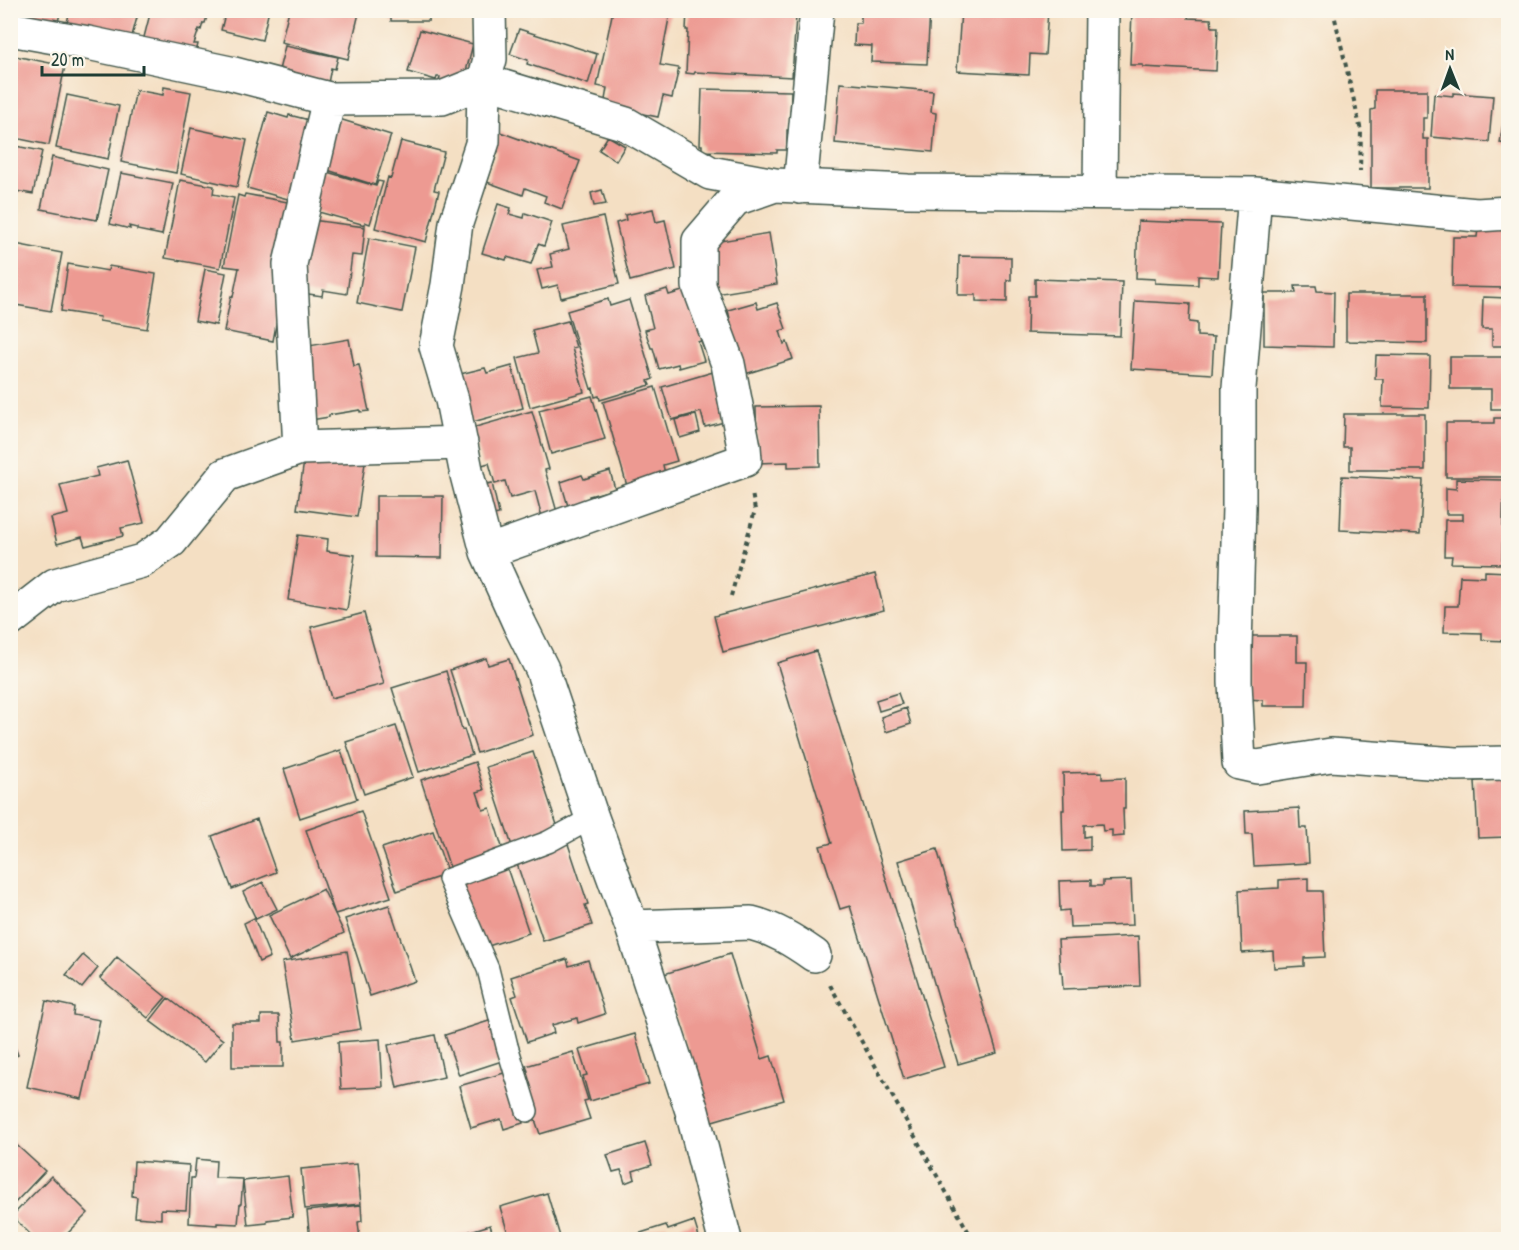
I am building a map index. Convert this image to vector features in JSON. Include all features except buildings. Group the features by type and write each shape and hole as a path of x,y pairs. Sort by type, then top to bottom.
{"street":[{"path":"489,10 490,59 484,81 483,141 456,223 448,285 436,346 452,400 460,443 487,552 542,669 592,818 632,927 692,1111 725,1239"},
{"path":"788,186 817,10"},
{"path":"1100,191 1102,10"},
{"path":"10,28 230,73 329,99 442,98 484,81 626,124 710,173 788,186 908,191 1255,194 1478,215 1509,213"},
{"path":"300,448 290,264 329,99"},
{"path":"487,552 745,460 728,364 699,286 699,241 735,199 788,186"},
{"path":"1255,194 1239,388 1239,530 1235,647 1239,763 1257,767 1331,755 1456,764 1509,763"},
{"path":"10,620 55,585 142,561 171,541 225,475 300,448 460,443"},
{"path":"632,927 751,923 767,927 791,939 814,955"}],"lane":[{"path":"527,1111 507,1046 488,969 449,879 548,842 592,818"}],"path":[{"path":"1333,10 1361,131 1359,204"},
{"path":"731,596 755,510 745,460"},
{"path":"814,955 973,1239"}]}
